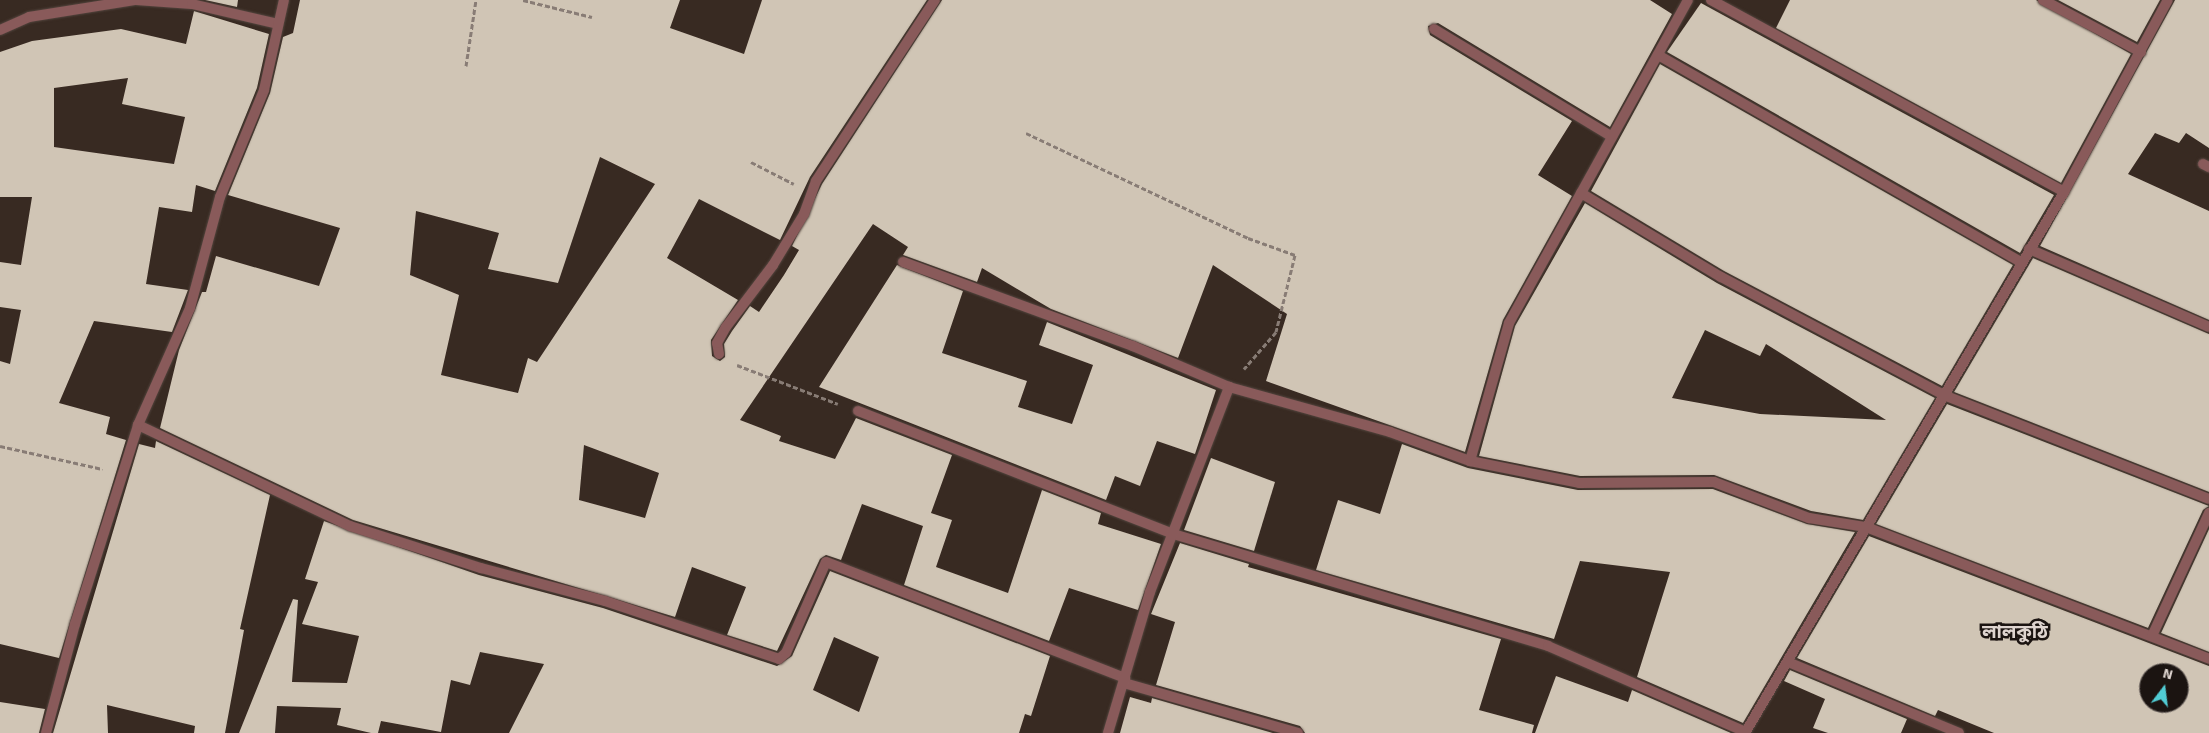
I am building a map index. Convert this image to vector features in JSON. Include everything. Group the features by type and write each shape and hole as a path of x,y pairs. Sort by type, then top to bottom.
{"street":[{"path":"0,30 29,17 136,0 192,4 278,24"},
{"path":"46,733 138,425 190,308 220,197 264,90 284,0"},
{"path":"719,354 717,343 726,327 773,265 812,193 935,0"},
{"path":"1470,461 1509,323 1688,0"},
{"path":"1711,0 2064,192"},
{"path":"2043,0 2141,52"},
{"path":"858,411 1173,534 1548,646 1745,732 1946,396 2021,262 2064,192 2168,0"},
{"path":"1434,29 1612,137"},
{"path":"1658,55 2021,262"},
{"path":"1581,193 1721,277 1946,396 2209,499"},
{"path":"2029,249 2209,327"},
{"path":"903,262 1133,346 1229,386 1390,432 1470,461 1579,483 1714,482 1809,518 1866,527 2209,659"},
{"path":"1108,733 1173,534 1229,386"},
{"path":"138,425 350,526 481,568 606,601 779,659 786,653 826,562 1124,680 1298,733"},
{"path":"2152,636 2209,512"},
{"path":"1788,662 1959,733"}],"path":[{"path":"466,66 476,0"},
{"path":"523,0 592,16"},
{"path":"1026,133 1221,226 1296,255 1276,332 1229,386"},
{"path":"751,162 812,193"},
{"path":"719,354 858,411"},
{"path":"0,446 122,474"}],"building":[{"path":"205,0 238,0 237,7"},
{"path":"300,0 680,0 670,28 744,54 762,0 927,0 810,177 780,240 699,199 667,258 738,300 711,340 712,356 720,361 725,357 724,344 750,306 759,312 784,275 799,250 792,246 822,184 942,0 1650,0 1672,14 1610,127 1438,23 1428,26 1430,35 1572,121 1538,175 1572,196 1503,320 1465,452 1266,381 1287,314 1213,265 1178,358 1051,309 982,268 977,282 903,255 908,247 873,224 740,420 781,436 779,441 835,459 856,418 952,455 931,513 952,520 936,567 1008,593 1042,490 1101,513 1098,524 1161,544 1138,610 1069,588 1049,641 904,585 923,526 862,504 841,560 826,555 820,559 777,651 727,635 746,587 692,567 675,617 353,520 160,428 179,350 202,292 206,292 216,256 319,286 340,228 228,195 270,93 283,37 293,33","holes":["600,157 655,184 537,362 528,358 518,393 441,375 459,295 410,275 416,211 499,233 488,269 558,283","584,445 659,473 645,518 579,500"]},
{"path":"1790,0 2036,0 2131,54 2061,183 1776,28"},
{"path":"2058,0 2160,0 2137,42"},
{"path":"2175,0 2209,0 2209,148 2186,133 2179,143 2155,133 2128,174 2209,211 2209,320 2040,246"},
{"path":"1701,3 2054,195 2020,253 1667,52"},
{"path":"194,11 269,34 257,88 215,191 196,185 192,212 159,207 146,284 188,290 172,332 94,321 59,403 110,417 106,434 126,440 59,658 0,644 0,361 10,364 21,310 0,307 0,262 21,265 32,197 0,197 0,52 32,41 121,29 186,44","holes":["128,78 122,104 185,117 174,164 54,147 54,88"]},
{"path":"1660,64 2013,265 1942,386 1724,271 1591,191"},
{"path":"1585,203 1717,283 1935,398 1863,520 1811,511 1714,475 1580,476 1479,456 1515,326","holes":["1705,330 1760,356 1766,344 1886,420 1760,414 1672,398"]},
{"path":"2033,258 2209,334 2209,492 1954,392"},
{"path":"897,265 963,291 942,353 1027,381 1018,407 1072,424 1093,365 1039,345 1047,322 1216,390 1195,454 1157,441 1140,486 1115,476 1106,500 819,387"},
{"path":"1947,404 2209,506 2203,510 2148,628 1876,524"},
{"path":"156,441 270,495 240,629 244,630 225,733 194,733 195,726 107,705 108,733 53,733 139,444 155,448"},
{"path":"1402,444 1468,468 1578,490 1713,489 1807,524 1855,532 1743,723 1637,677 1670,572 1580,561 1554,639 1316,570 1338,500 1380,514"},
{"path":"1211,458 1275,482 1254,551 1184,530"},
{"path":"324,521 479,575 603,608 777,666 792,656 830,571 1050,656 1031,716 1025,714 1019,733 509,733 544,664 480,652 470,685 451,680 441,732 381,721 378,733 371,733 337,725 341,708 277,706 275,733 239,733 293,599 298,600 292,682 347,683 359,636 302,624 318,582 305,579","holes":["834,637 879,657 859,712 813,690"]},
{"path":"2209,529 2209,652 2161,633"},
{"path":"1869,536 2209,666 2209,733 1994,733 1938,710 1935,716 1797,658"},
{"path":"1180,543 1249,564 1248,567 1501,639 1479,710 1534,725 1532,733 1305,733 1300,726 1156,685 1175,622 1151,614"},
{"path":"1790,670 1907,719 1901,733 1828,733 1813,728 1825,699 1784,681"},
{"path":"1556,676 1628,702 1632,690 1731,733 1535,733"},
{"path":"1130,697 1151,703 1152,698 1273,733 1120,733"},
{"path":"0,702 45,709 39,733 0,733"}],"district":[{"name":"লালকুঠি","path":"2015,633"}]}
